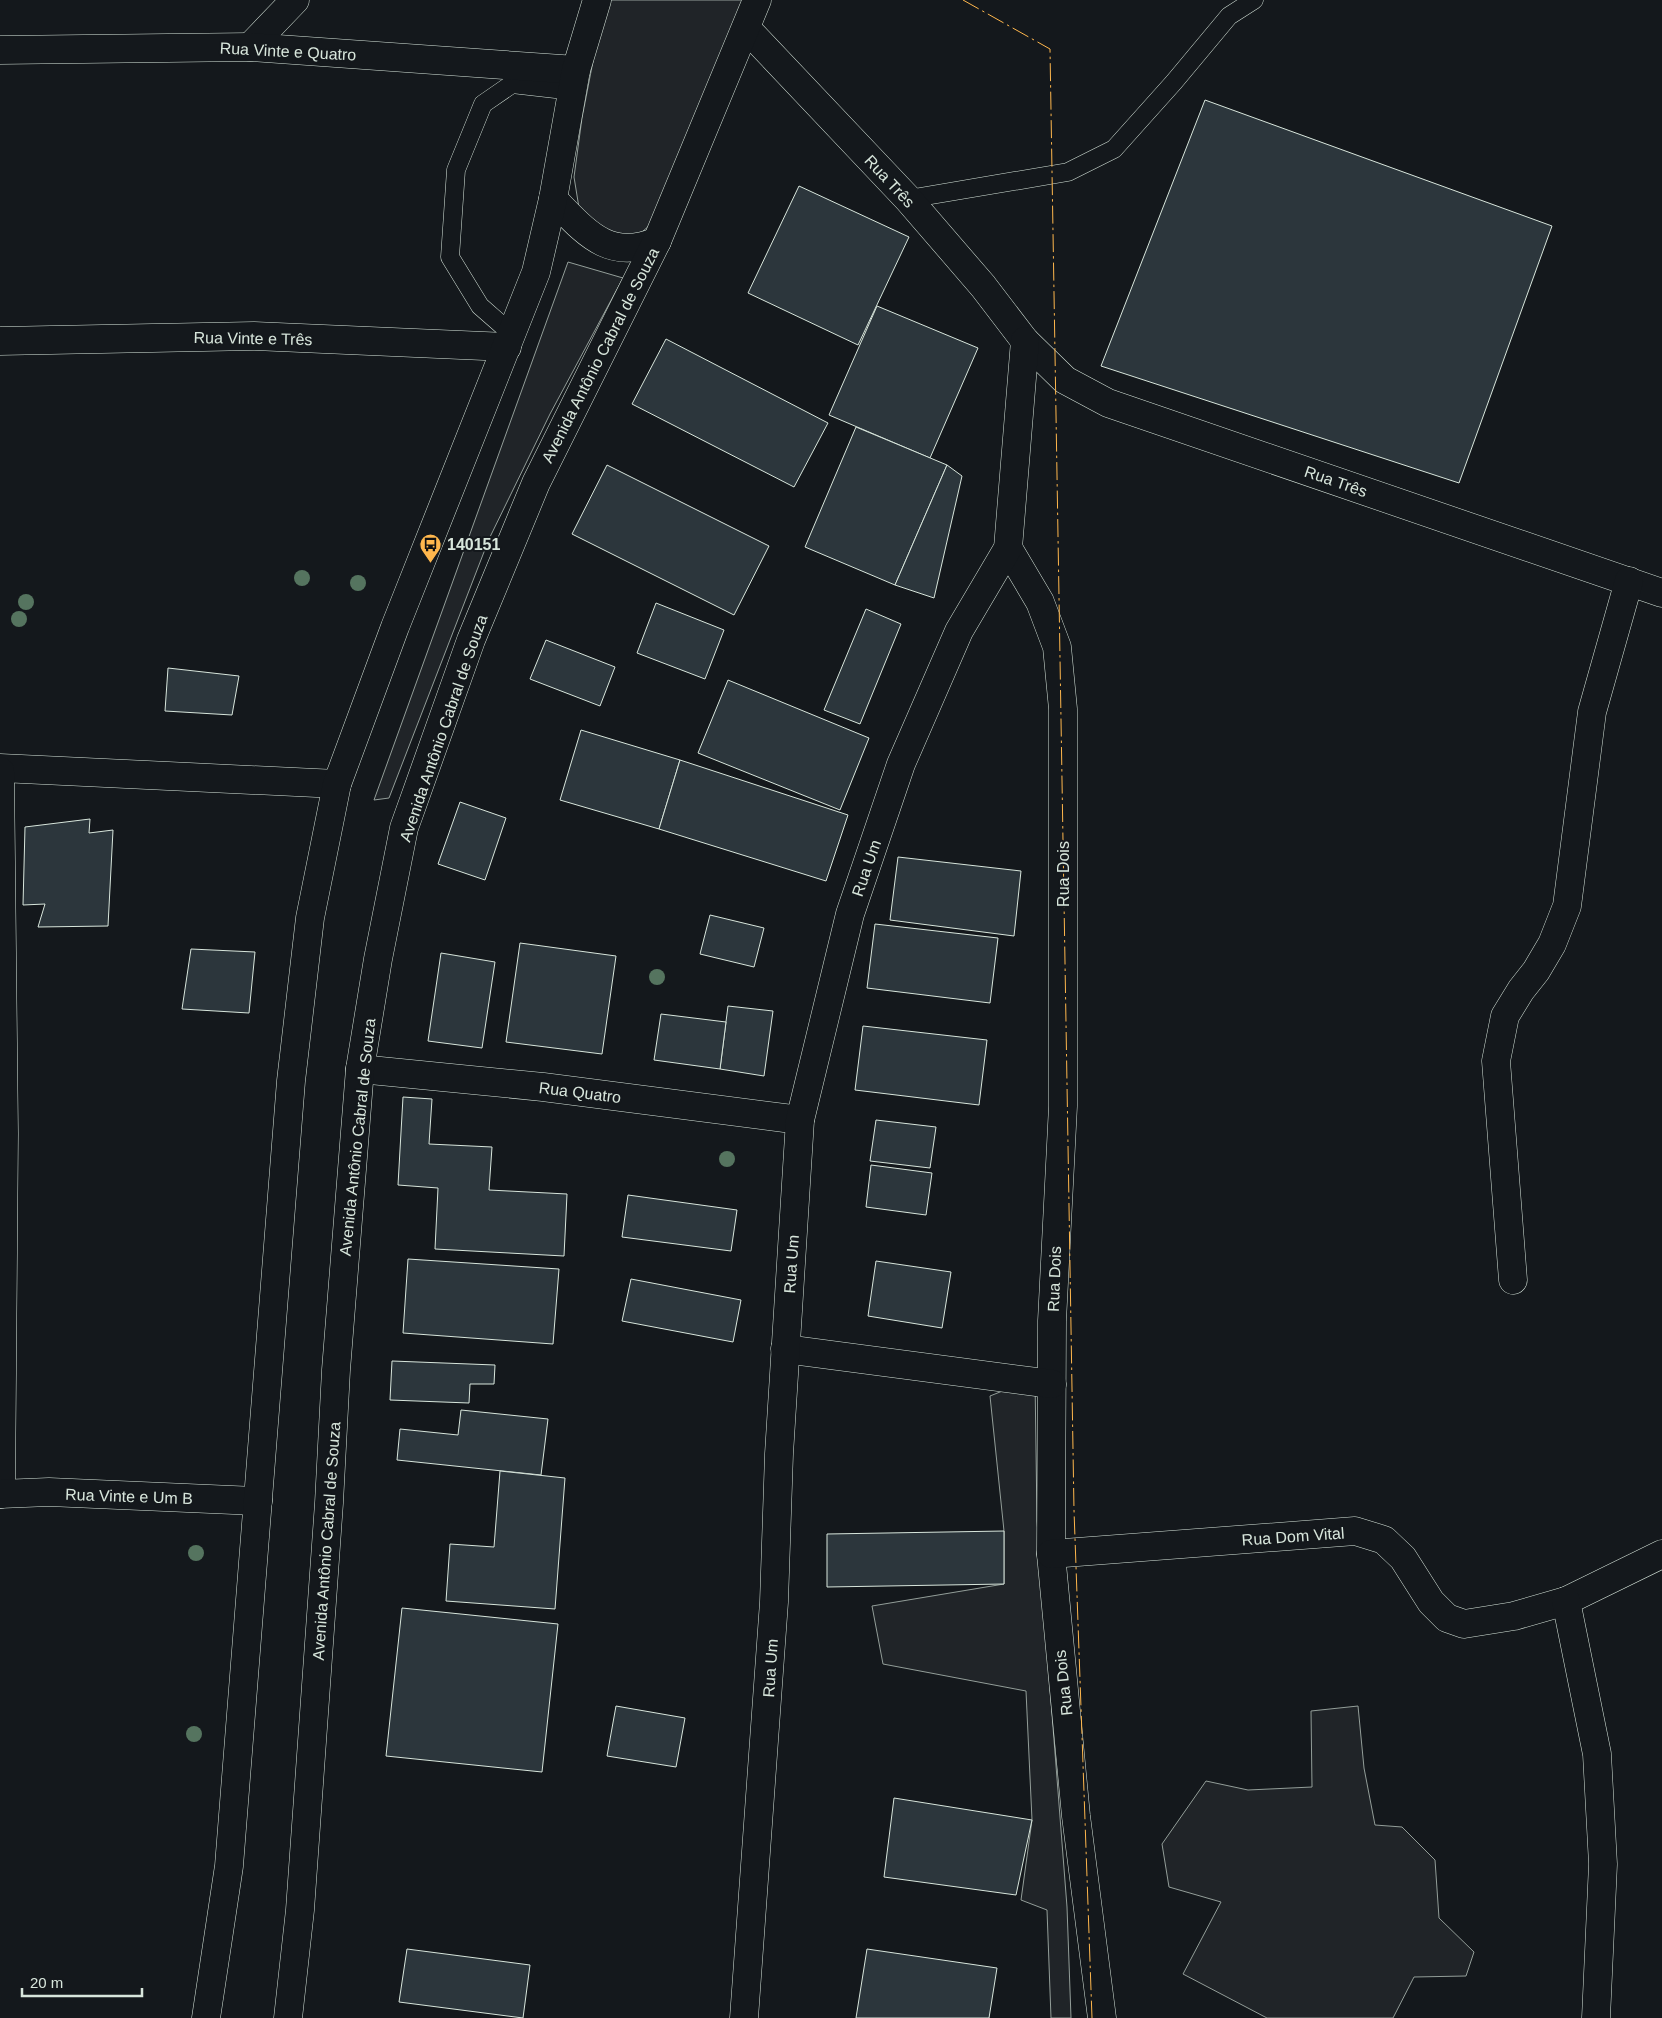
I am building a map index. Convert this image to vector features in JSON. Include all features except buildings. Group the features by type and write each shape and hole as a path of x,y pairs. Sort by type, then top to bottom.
{"main road":[{"path":"250,47 295,0"},
{"path":"206,2018 229,1866 291,1081 310,918 337,784 395,627 536,272 553,199 574,80 597,0"},
{"name":"Avenida Antônio Cabral de Souza","path":"288,2018 300,1910 329,1503 336,1370 360,1069 378,959 404,828 468,650 536,483 657,241 757,0"},
{"name":"Rua Três","path":"746,28 908,199 983,286 1025,341 1065,380 1108,403 1662,593"},
{"name":"Rua Vinte e Quatro","path":"0,50 250,47 574,80"},
{"path":"553,199 590,234 606,244 620,249 641,248 657,241"},
{"name":"Rua Vinte e Três","path":"0,341 254,336 509,341"},
{"path":"1008,548 1025,341"},
{"name":"Rua Um","path":"744,2018 774,1602 779,1454 800,1120 850,914 901,764 959,631 1008,548"},
{"name":"Rua Dois","path":"1008,548 1040,602 1057,647 1063,709 1063,1106 1055,1246 1051,1554 1076,1816 1102,2018"},
{"path":"1513,1280 1496,1061 1505,1016 1552,944 1567,906 1592,712 1630,581"},
{"path":"0,1494 4,1134 0,770 337,784"},
{"name":"Rua Quatro","path":"360,1069 553,1088 800,1120"},
{"path":"785,1349 1052,1384"},
{"name":"Rua Vinte e Um B","path":"0,1494 49,1492 258,1501"},
{"name":"Rua Dom Vital","path":"1051,1554 1356,1532 1384,1540 1403,1558 1431,1602 1447,1618 1464,1624 1514,1616 1566,1601 1662,1554"},
{"path":"1566,1601 1597,1754 1604,1864 1596,2018"}],"lane":[{"path":"908,199 1068,172 1114,148 1174,82 1229,16 1254,0"},
{"path":"509,341 480,306 450,257 456,170 483,104 512,84 574,80"}],"shaded area":[{"path":"608,0 743,0 651,224 633,240 581,220 574,177 582,118 602,15"},
{"path":"568,262 623,278 550,414 489,539 389,798 374,800"},
{"path":"1035,1378 1037,1521 1067,1907 1071,2018 1051,2018 1047,1910 1021,1900 1032,1820 1026,1691 883,1664 872,1606 1004,1584 1004,1531 990,1396"},
{"path":"1358,1706 1364,1768 1375,1825 1402,1827 1435,1860 1439,1918 1474,1952 1466,1976 1414,1977 1393,2018 1267,2018 1183,1974 1221,1902 1169,1887 1162,1844 1206,1781 1248,1790 1312,1787 1311,1711"}],"power":[{"path":"963,0 1050,49 1074,1510 1092,2018"}],"place":[{"name":"140151","path":"431,563"}]}
